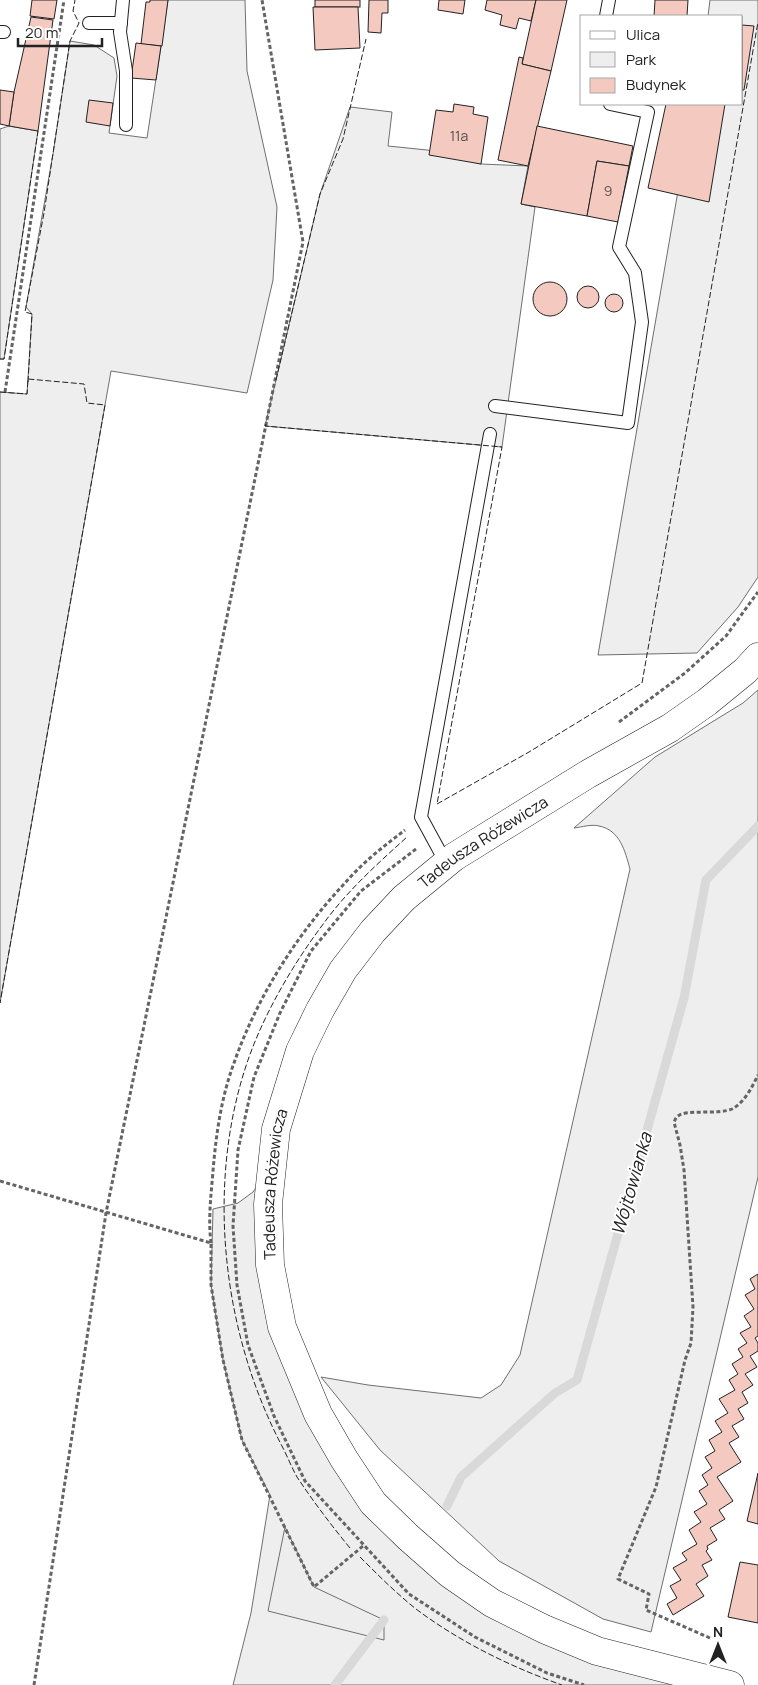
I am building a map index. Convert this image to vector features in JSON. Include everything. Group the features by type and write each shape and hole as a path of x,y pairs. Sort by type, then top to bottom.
{"street":[{"name":"Tadeusza Różewicza","path":"730,1685 588,1647 544,1629 492,1602 450,1574 373,1503 348,1466 318,1414 282,1327 270,1265 268,1204 276,1129 300,1051 320,1010 343,970 373,931 404,898 446,863 494,831 588,774 670,728 708,702 745,671 758,657"}],"lane":[{"path":"123,0 120,32 126,70 126,125"},
{"path":"606,15 609,0"},
{"path":"89,24 121,23"},
{"path":"495,406 628,423 642,322 635,273 619,247 648,112 615,105"},
{"path":"446,863 421,818 490,434"}],"path":[{"path":"5,392 64,0"},
{"path":"34,1685 106,1213 303,242 262,0"},
{"path":"0,382 6,383"},
{"path":"618,723 685,673 726,636 758,592"},
{"path":"363,1546 314,1587 242,1440 223,1360 212,1294 211,1243 208,1223 214,1158 222,1105 233,1064 249,1026 273,980 322,909 346,881 391,841 421,818"},
{"path":"432,838 409,853 362,891 311,951 280,1013 254,1078 238,1150 233,1226 237,1285 248,1345 274,1416 305,1481 409,1594 475,1637 547,1673 584,1685"},
{"path":"710,1638 646,1610 649,1594 618,1579 656,1487 685,1360 691,1343 694,1307 684,1170 674,1122 678,1115 684,1113 716,1112 733,1109 747,1096 758,1075"},
{"path":"0,1182 211,1243"}],"green space":[{"path":"168,0 245,0 247,71 277,207 273,280 247,393 111,371 0,1003 0,392 27,394 32,314 26,307 53,154 70,41 94,45 114,58 117,76 109,133 147,138"},
{"path":"710,0 758,0 758,577 738,607 697,653 598,655 693,105 743,105 743,15 708,15"},
{"path":"350,107 392,112 388,146 427,150 481,164 528,166 521,204 535,207 502,447 265,426 320,194"},
{"path":"758,690 758,1177 651,1632 603,1619 499,1561 380,1450 321,1377 368,1385 481,1398 501,1385 520,1355 630,869 620,842 612,832 596,825 574,828 655,757 743,703"},
{"path":"272,1164 270,1265 344,1459 492,1603 730,1685 233,1685 251,1613 270,1495 242,1440 223,1360 211,1285 213,1209 238,1203 253,1192"}],"shaded area":[{"path":"9,126 38,131 4,359 0,359 0,129"},
{"path":"285,1527 314,1587 384,1620 384,1640 268,1611"}],"building":[{"path":"32,0 57,0 54,19 30,16"},
{"path":"150,0 168,0 162,46 141,44 146,2 150,2"},
{"path":"315,0 360,0 360,7 315,7"},
{"path":"369,0 388,0 388,13 382,13 381,33 368,32"},
{"path":"439,0 465,0 463,14 438,10"},
{"path":"487,0 536,0 531,21 519,18 516,29 500,25 502,15 485,10"},
{"path":"536,0 567,0 551,71 522,64"},
{"path":"655,0 688,0 687,15 654,15"},
{"path":"313,7 358,7 360,48 315,50"},
{"path":"31,17 53,20 38,131 9,126 14,92"},
{"path":"743,25 754,26 743,90"},
{"path":"136,43 161,46 156,80 131,78"},
{"path":"519,57 523,58 522,64 551,71 528,166 498,160"},
{"path":"0,90 14,92 9,126 0,124"},
{"path":"89,100 113,103 110,126 86,122"},
{"path":"454,104 474,107 473,114 488,117 481,164 429,155 436,110 453,112"},
{"path":"666,105 725,105 709,202 648,188"},
{"path":"537,126 633,146 629,166 597,161 587,216 521,204"},
{"path":"597,161 629,166 618,222 587,216"},
{"path":"550,282 562,287 567,299 562,311 550,316 538,311 533,299 538,287"},
{"path":"588,286 596,289 599,297 596,305 588,308 580,305 577,297 580,289"},
{"path":"614,294 620,297 623,303 620,309 614,312 608,309 605,303 608,297"},
{"path":"758,1274 758,1336 755,1338 758,1343 758,1351 750,1356 757,1367 745,1374 753,1385 742,1392 748,1403 738,1409 744,1419 732,1426 739,1437 729,1443 741,1462 717,1477 733,1501 719,1510 725,1519 710,1528 717,1540 707,1546 708,1549 706,1551 712,1560 702,1565 708,1576 696,1584 704,1596 673,1615 667,1604 677,1598 670,1586 681,1580 673,1568 687,1560 682,1553 697,1544 689,1530 701,1522 694,1512 707,1504 699,1491 708,1485 702,1475 712,1468 705,1457 715,1451 709,1440 722,1432 715,1421 728,1413 719,1399 735,1390 729,1380 738,1374 732,1364 743,1357 738,1349 747,1343 740,1333 751,1327 744,1316 754,1309 745,1295 755,1289 750,1279"},
{"path":"758,1473 758,1524 747,1521"},
{"path":"740,1562 758,1565 758,1623 728,1617"}],"waterway":[{"name":"Wójtowianka","path":"447,1506 461,1477 555,1393 577,1380 684,998 706,880 758,826"},
{"name":"Wójtowianka","path":"335,1685 384,1620"}],"fence":[{"path":"28,382 32,314 25,312 44,213 70,41 79,23 73,11 75,0"},
{"path":"437,804 529,752 642,683 758,22"},
{"path":"276,380 320,194 343,139 366,39"},
{"path":"0,359 4,359 38,131"},
{"path":"0,392 27,394 28,379 84,384 87,403 105,405 0,1003"},
{"path":"266,424 265,426 502,447 437,804"},
{"path":"350,1548 322,1513 297,1477 262,1403 246,1356 234,1307 226,1257 224,1207 227,1157 235,1108 248,1060 262,1025 289,974 310,942 340,903 372,869 407,837"},
{"path":"360,1557 416,1609 450,1632 505,1662 562,1685"}]}
